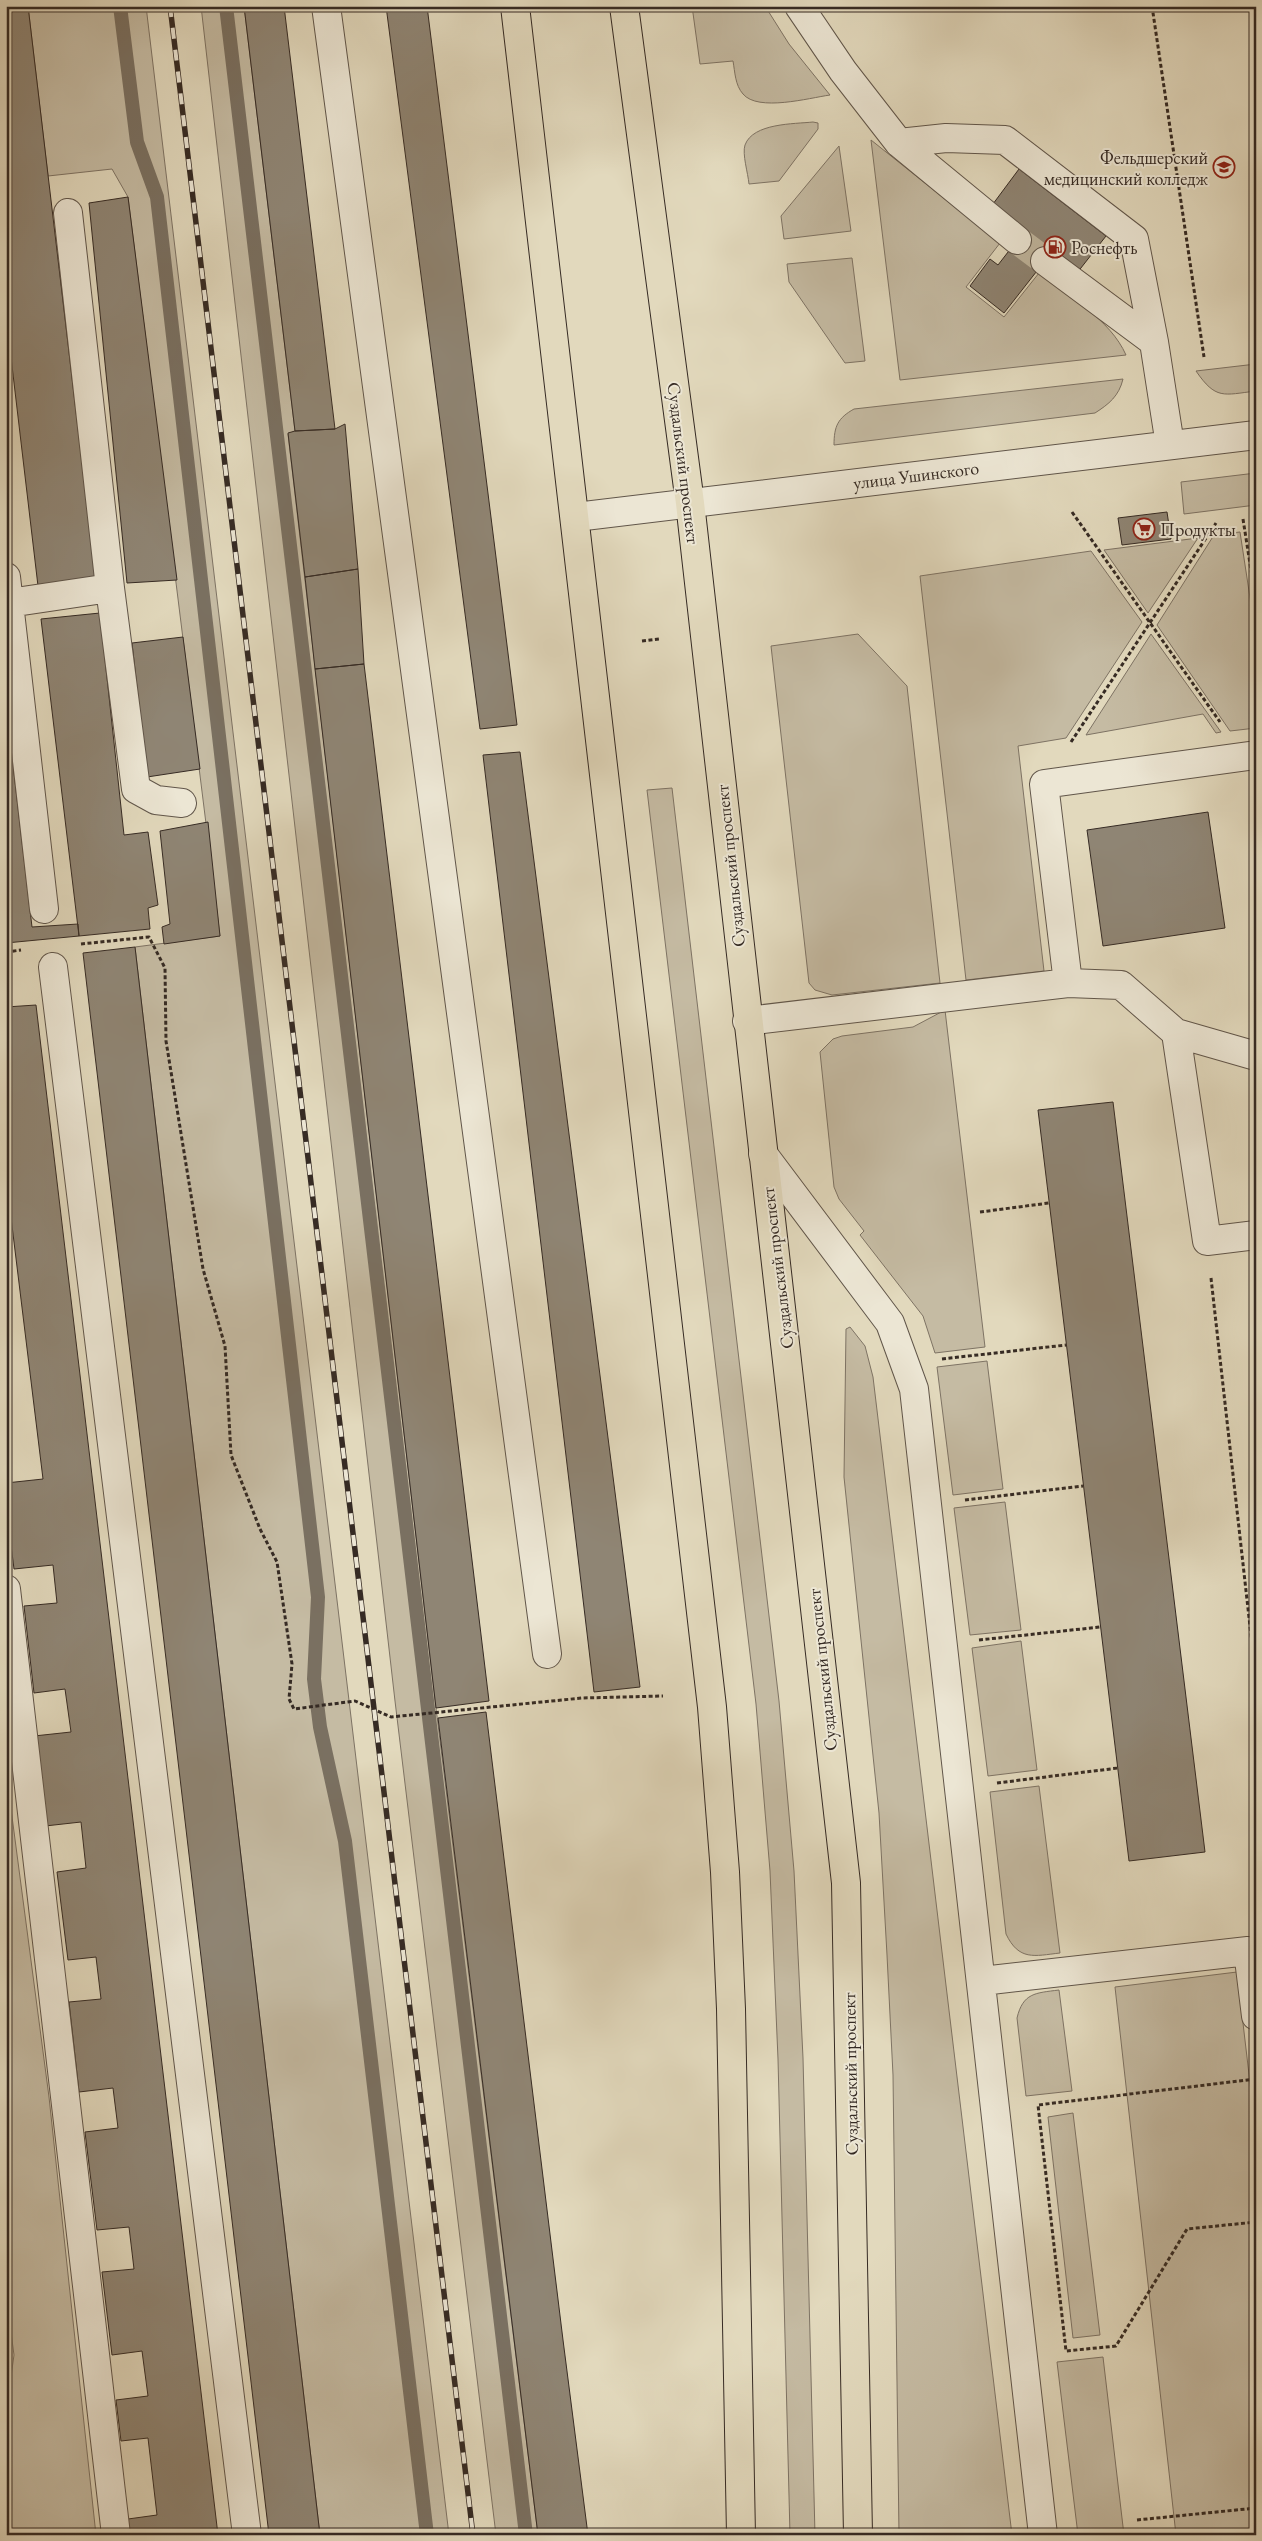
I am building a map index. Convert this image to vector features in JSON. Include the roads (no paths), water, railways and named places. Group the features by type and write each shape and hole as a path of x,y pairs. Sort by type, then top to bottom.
{"main road":[{"path":"515,6 576,517 713,1717 725,1872 731,2009 741,2535"},
{"name":"Суздальский проспект","path":"624,6 690,503 846,1883 858,2535"}],"street":[{"path":"326,6 546,1654"},
{"path":"799,6 843,71 899,143 1017,240"},
{"path":"899,143 946,138 1005,140 1134,239 1154,342 1170,445"},
{"path":"68,213 110,588 136,790 156,800 182,803"},
{"path":"1045,261 1154,342"},
{"name":"улица Ушинского","path":"576,517 1256,435"},
{"path":"44,909 9,634 8,590 110,588"},
{"path":"1068,983 1044,784 1250,756"},
{"path":"53,967 247,2535"},
{"path":"747,1020 1068,983 1121,985 1176,1033 1256,1056"},
{"path":"1176,1033 1207,1241 1256,1235"},
{"path":"763,1154 890,1322 914,1389 1043,2535"},
{"path":"6,1589 116,2535"},
{"path":"982,1981 1252,1950 1256,2016"}],"waterway":[{"path":"120,6 137,142 157,197 318,1597 314,1679 320,1727 345,1841 427,2535"},
{"path":"226,6 526,2535"}],"tunnel":[{"path":"1017,240 1045,261"}],"railway":[{"path":"170,6 473,2535"}],"place":[{"name":"Фельдшерский медицинский колледж","path":"1224,167"},
{"name":"Роснефть","path":"1055,247"},
{"name":"Продукты","path":"1144,529"}]}
